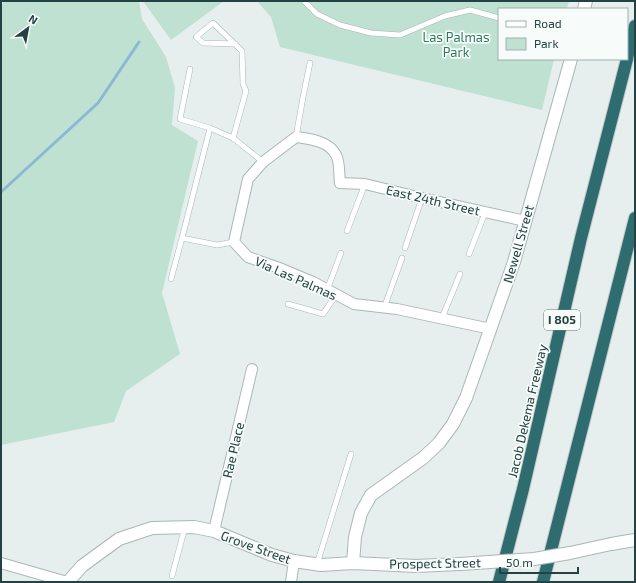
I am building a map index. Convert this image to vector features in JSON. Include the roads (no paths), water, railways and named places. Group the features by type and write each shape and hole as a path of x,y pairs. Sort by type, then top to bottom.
{"highway":[{"name":"Jacob Dekema Freeway","path":"628,54 635,26"},
{"name":"Jacob Dekema Freeway","path":"499,582 581,238 626,60"},
{"path":"543,582 635,218"}],"street":[{"name":"Newell Street","path":"353,563 355,537 360,513 371,495 423,458 439,443 453,424 466,398 514,262 571,60"},
{"name":"East 24th Street","path":"296,137 317,141 332,149 337,156 340,183 365,184 484,213 525,221"},
{"path":"234,242 248,179 263,162 296,137"},
{"name":"Via Las Palmas","path":"234,242 248,257 282,269 354,304 442,318 491,329"},
{"name":"Rae Place","path":"214,531 252,369"},
{"name":"Grove Street","path":"67,582 82,566 119,539 152,528 194,527 214,531 272,555 294,561 317,564 353,563"},
{"name":"Prospect Street","path":"353,563 416,566 534,559 635,540"},
{"path":"291,582 294,561"},
{"path":"1,563 67,582"}],"lane":[{"path":"304,1 317,14 340,25 371,33 400,35 445,16 470,10 498,18"},
{"path":"233,138 246,90 242,84 242,51 235,44 213,23 196,37 202,43 235,44"},
{"path":"296,137 310,63"},
{"path":"190,69 180,119 210,128 233,138 263,162"},
{"path":"171,279 210,128"},
{"path":"346,231 365,184"},
{"path":"405,248 422,198"},
{"path":"469,254 484,213"},
{"path":"182,238 217,245 234,242"},
{"path":"288,304 323,314 332,292 341,253"},
{"path":"384,308 402,258"},
{"path":"442,318 460,274"},
{"path":"317,564 350,454"},
{"path":"172,576 185,528"}],"waterway":[{"path":"1,192 98,103 139,42"}],"park label":[{"name":"Las Palmas Park","path":"456,44"}]}
